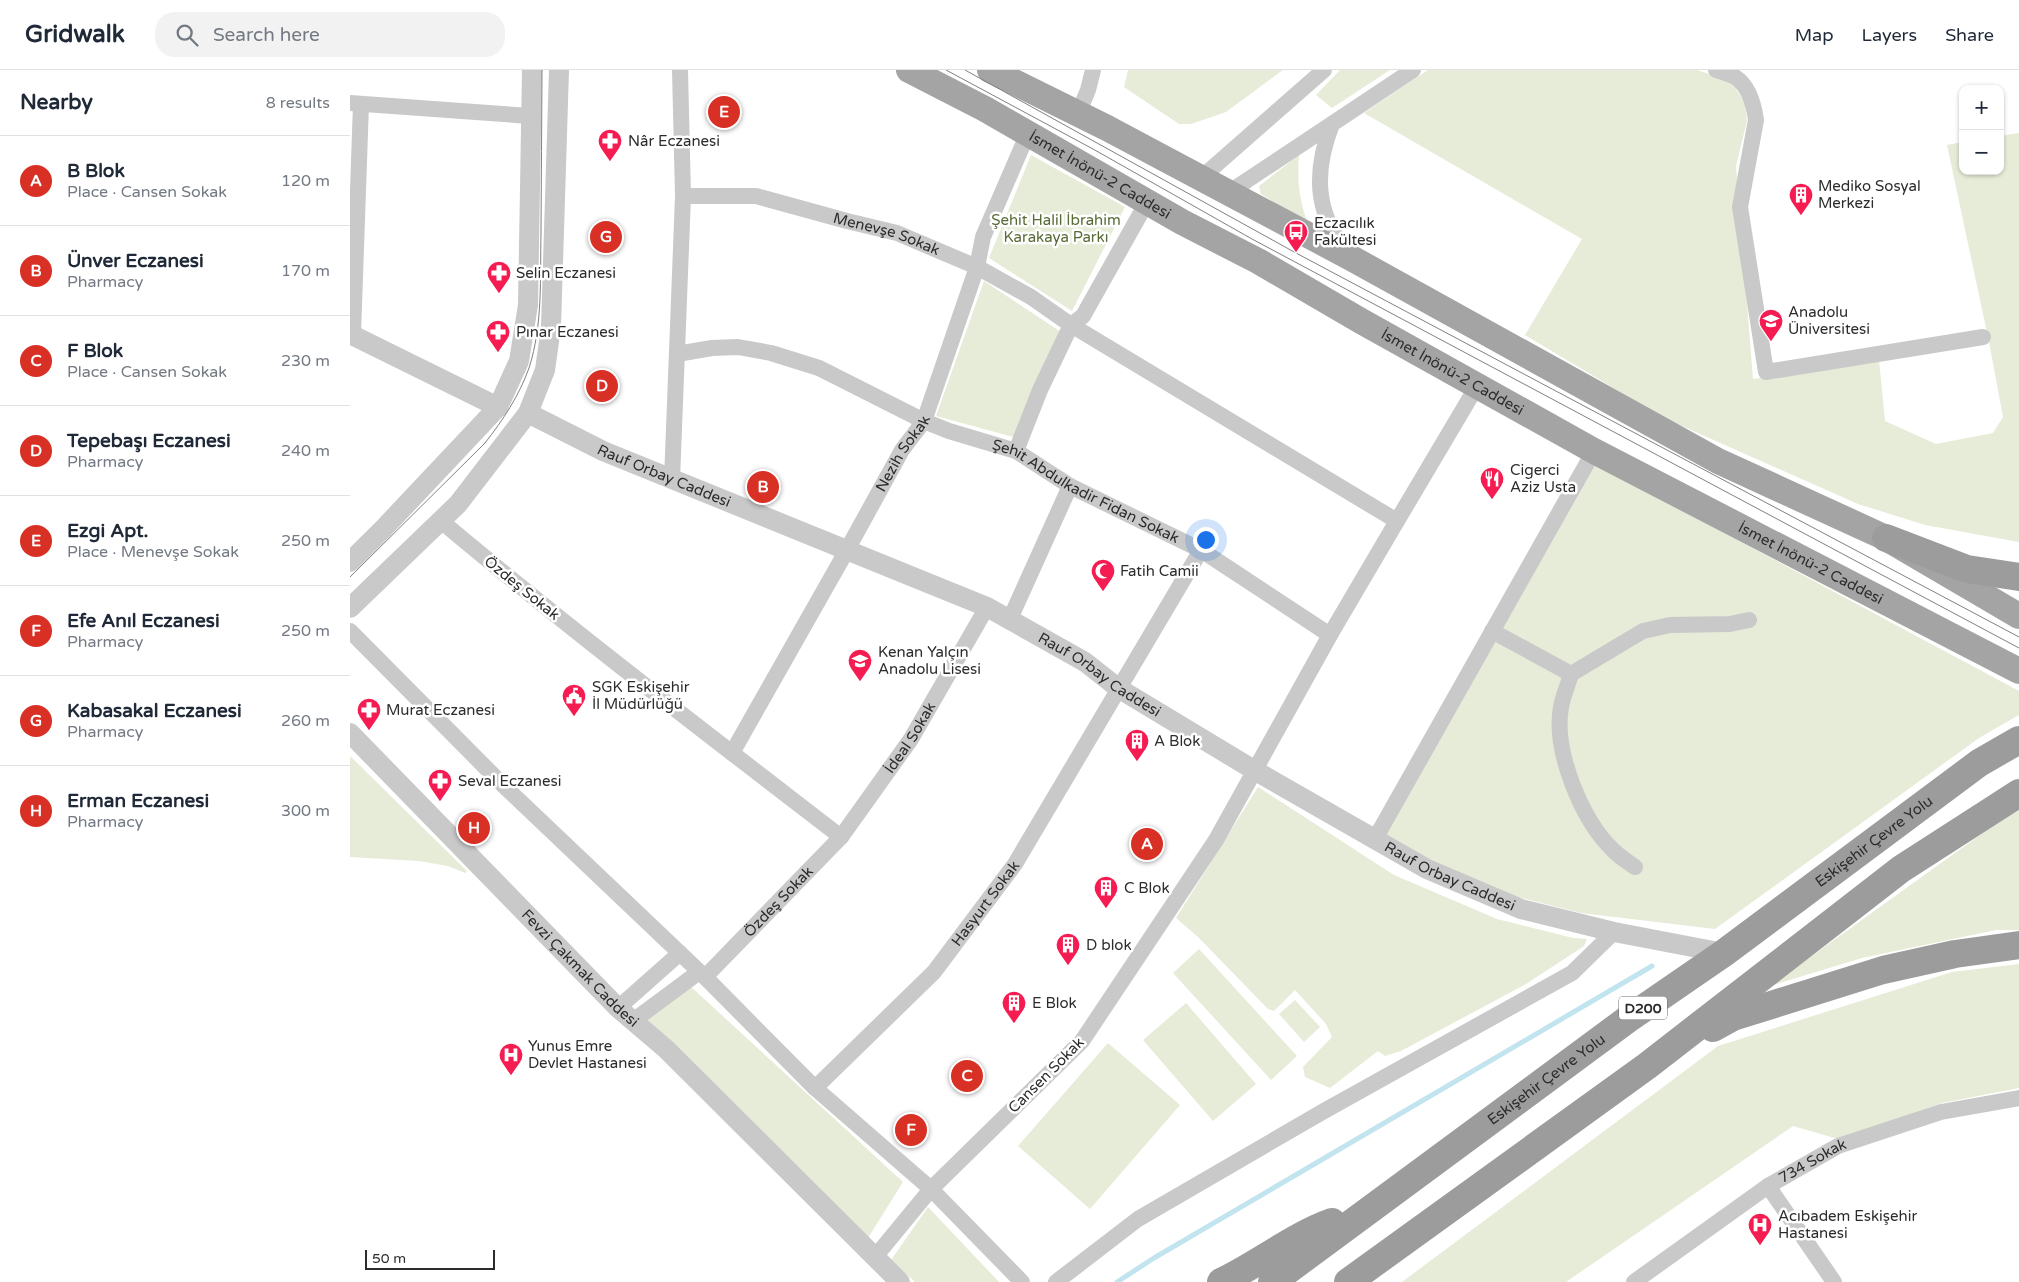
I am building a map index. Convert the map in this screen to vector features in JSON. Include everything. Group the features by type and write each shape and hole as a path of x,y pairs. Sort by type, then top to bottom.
{"highway":[{"path":"1886,538 1968,569 2019,577"},
{"name":"Eskişehir Çevre Yolu","path":"1272,1282 1628,1018 1724,953 1979,764 2019,740"},
{"path":"1348,1282 1647,1066 1901,869 2019,793"},
{"path":"1647,1066 1733,1017 1883,970 1955,954 2019,945"},
{"path":"1221,1282 1245,1271 1316,1228 1369,1210"}],"main road":[{"name":"İsmet İnönü-2 Caddesi","path":"909,70 985,109 1147,202 1258,262 1594,451 2011,667"},
{"path":"990,70 1201,178 1353,259 1718,461 1886,538 2019,616"}],"street":[{"path":"350,562 498,407 519,361 528,305 532,70"},
{"path":"350,608 458,504 528,413 545,370 551,326 559,70"},
{"path":"558,96 564,70"},
{"path":"672,480 683,196 680,70"},
{"path":"1078,114 1088,90 1093,70"},
{"path":"1201,178 1324,70"},
{"path":"1228,193 1413,70"},
{"path":"1716,70 1734,77 1740,82 1750,96 1755,112 1756,120 1740,207 1766,372 1983,337"},
{"path":"498,407 351,334 356,103 530,116"},
{"path":"1332,124 1323,146 1319,170 1320,195 1330,226 1353,259"},
{"name":"Nezih Sokak","path":"732,753 902,450 924,421 977,267 983,237 1028,133"},
{"name":"Menevşe Sokak","path":"683,196 756,196 847,222 897,233 977,267 1030,297 1071,325 1396,520"},
{"path":"1016,451 1040,390 1071,325 1083,316 1147,202"},
{"name":"Şehit Abdulkadir Fidan Sokak","path":"677,354 712,348 738,347 771,353 819,368 924,421 1016,451 1070,486 1201,550 1330,634"},
{"path":"1254,770 1396,520 1477,386"},
{"name":"Rauf Orbay Caddesi","path":"528,413 603,452 987,607 1085,662 1118,688 1254,770 1427,869 1521,909 1614,932 1724,953"},
{"path":"1375,839 1594,451"},
{"path":"1010,619 1070,486"},
{"name":"Özdeş Sokak","path":"441,520 529,595 841,837 702,974 625,1014"},
{"name":"Hasyurt Sokak","path":"815,1088 934,972 1014,864 1201,550"},
{"name":"İdeal Sokak","path":"841,837 911,739 987,607"},
{"path":"1635,867 1609,846 1578,800 1563,754 1561,727 1561,708 1571,674 1644,630 1670,625 1730,624 1749,620"},
{"path":"350,631 504,786 702,974 815,1088 931,1189 1022,1282"},
{"path":"1492,631 1571,674"},
{"name":"Fevzi Çakmak Caddesi","path":"350,733 625,1014 666,1049 900,1282"},
{"name":"Cansen Sokak","path":"875,1257 931,1189 1082,1041 1216,840 1254,770"},
{"path":"1056,1282 1138,1219 1324,1111 1572,973 1614,932"},
{"path":"625,1014 680,954"},
{"name":"734 Sokak","path":"1634,1282 1768,1186 1838,1146 1941,1112 2019,1098"},
{"path":"1768,1186 1834,1282"}],"green space":[{"path":"1128,70 1283,70 1226,112 1191,124 1179,124 1124,87"},
{"path":"1340,70 1390,70 1332,108 1316,95"},
{"path":"1428,70 1697,70 1727,80 1745,103 1747,121 1736,166 1753,379 1879,360 1885,421 1936,444 1993,433 2003,417 1947,145 1959,143 1959,175 2004,175 2004,135 2019,133 2019,542 1925,525 1858,504 1662,417 1525,335 1582,239 1364,113"},
{"name":"Şehit Halil İbrahim Karakaya Parkı","path":"1031,155 1125,207 1072,311 989,258"},
{"path":"1299,155 1299,189 1307,222 1261,194 1259,186"},
{"path":"984,281 1061,332 1021,439 936,416"},
{"path":"1596,464 2019,691 2019,715 1979,738 1715,929 1581,913 1502,893 1424,858 1385,836"},
{"path":"350,756 467,871 465,873 448,866 419,861 350,857"},
{"path":"1258,787 1394,875 1497,919 1573,938 1587,939 1584,946 1526,984 1401,1051 1385,1056 1378,1051 1330,1088 1305,1077 1303,1067 1332,1037 1326,1024 1295,990 1274,1011 1268,1009 1198,937 1176,918"},
{"path":"2019,807 2019,930 1996,930 1862,958 1770,986"},
{"path":"1199,949 1297,1056 1271,1080 1173,973"},
{"path":"2019,964 2019,1088 1942,1103 1838,1139 1793,1126 1566,1282 1402,1282 1718,1046 1952,972"},
{"path":"688,984 903,1182 868,1238 641,1020"},
{"path":"1295,1000 1320,1027 1304,1042 1279,1014"},
{"path":"1186,1003 1256,1084 1213,1121 1143,1040"},
{"path":"1108,1043 1180,1105 1090,1209 1018,1146"},
{"path":"928,1207 999,1282 915,1282 891,1260"}],"waterway":[{"path":"1117,1282 1154,1258 1652,966"}],"tram line":[{"path":"350,577 485,443 510,407 529,368 537,335 540,301 542,70"},
{"path":"946,70 1093,149 1252,239 2019,648"},
{"path":"965,70 1296,253 2019,637"}],"place":[{"name":"Ezgi Apt.","path":"724,112"},
{"name":"Nâr Eczanesi","path":"610,162"},
{"name":"Mediko Sosyal Merkezi","path":"1801,216"},
{"name":"Kabasakal Eczanesi","path":"606,237"},
{"name":"Eczacılık Fakültesi","path":"1296,253"},
{"name":"Selin Eczanesi","path":"499,294"},
{"name":"Anadolu Üniversitesi","path":"1771,342"},
{"name":"Pınar Eczanesi","path":"498,353"},
{"name":"Tepebaşı Eczanesi","path":"602,386"},
{"name":"Ünver Eczanesi","path":"763,487"},
{"name":"Cigerci Aziz Usta","path":"1492,500"},
{"name":"Fatih Camii","path":"1103,592"},
{"name":"Kenan Yalçın Anadolu Lisesi","path":"860,682"},
{"name":"SGK Eskişehir İl Müdürlüğü","path":"574,717"},
{"name":"Murat Eczanesi","path":"369,731"},
{"name":"A Blok","path":"1137,762"},
{"name":"Seval Eczanesi","path":"440,802"},
{"name":"Erman Eczanesi","path":"474,828"},
{"name":"B Blok","path":"1147,844"},
{"name":"C Blok","path":"1106,909"},
{"name":"D blok","path":"1068,966"},
{"name":"E Blok","path":"1014,1024"},
{"name":"Yunus Emre Devlet Hastanesi","path":"511,1076"},
{"name":"F Blok","path":"967,1076"},
{"name":"Efe Anıl Eczanesi","path":"911,1130"},
{"name":"Acıbadem Eskişehir Hastanesi","path":"1760,1246"}]}
